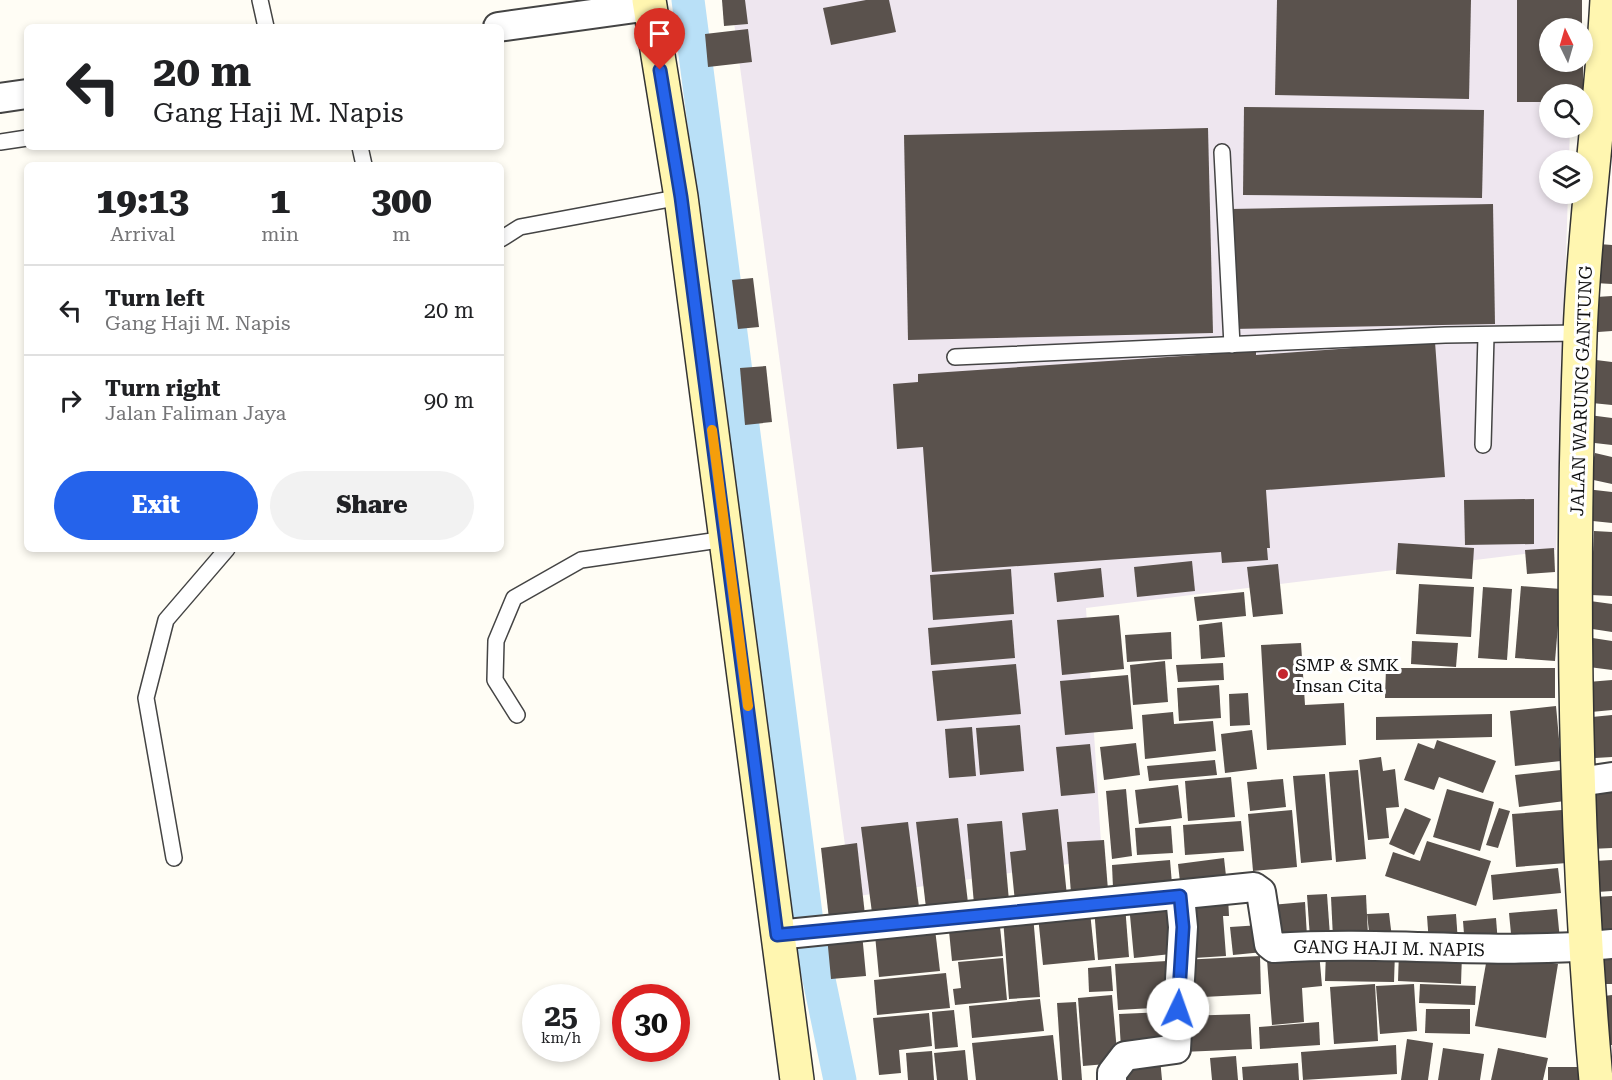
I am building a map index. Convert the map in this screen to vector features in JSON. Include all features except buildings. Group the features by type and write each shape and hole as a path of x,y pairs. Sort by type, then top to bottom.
{"street":[{"name":"JALAN WARUNG GANTUNG","path":"1596,1080 1598,946 1579,782 1575,547 1580,333 1608,66 1607,0"},
{"path":"504,26 650,3 681,197 726,539 783,934 797,1080"},
{"path":"0,98 24,94"},
{"path":"1579,782 1612,777"},
{"name":"GANG HAJI M. NAPIS","path":"783,934 1254,887 1261,892 1269,944 1274,948 1322,945 1497,950 1598,946"},
{"path":"1105,1078 1125,1056 1176,1049 1183,927 1180,896"}],"lane":[{"path":"260,0 265,24"},
{"path":"0,142 24,138"},
{"path":"1222,152 1232,345"},
{"path":"504,237 520,227 681,197"},
{"path":"955,357 1580,333"},
{"path":"1483,445 1486,336"},
{"path":"518,715 495,680 496,641 514,598 581,560 726,539"},
{"path":"174,858 146,698 166,620 224,552"}],"shaded area":[{"path":"731,0 1575,0 1574,18 1539,18 1539,72 1572,72 1572,84 1539,84 1539,138 1570,138 1569,150 1539,150 1539,204 1568,204 1556,550 1086,608 1102,859 852,897"}],"waterway":[{"path":"688,0 807,922 840,1080"}],"slow traffic":[{"path":"712,430 748,706"}],"place":[{"name":"SMP & SMK Insan Cita","path":"1283,674"}],"route":[{"path":"660,70 681,197 777,935 1180,896 1183,927 1178,1009"}]}
